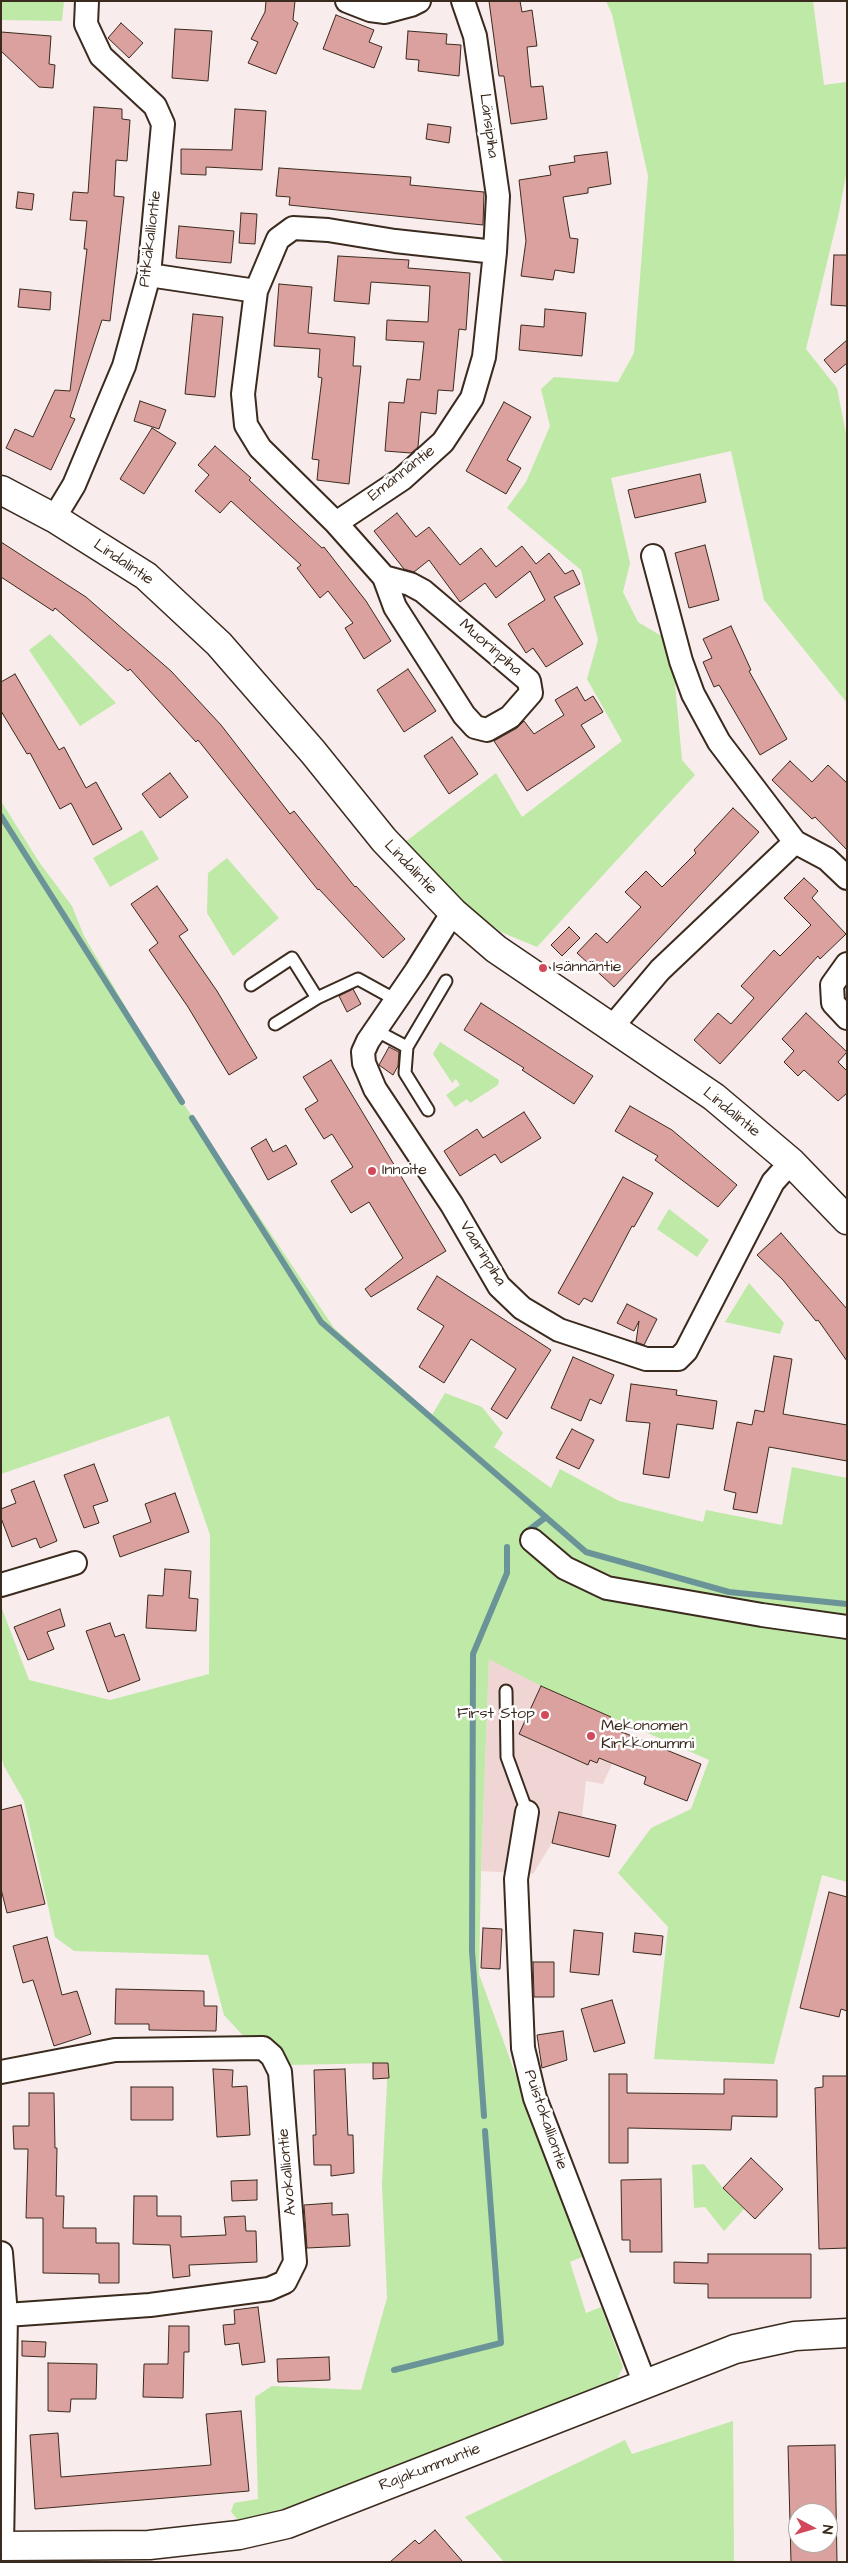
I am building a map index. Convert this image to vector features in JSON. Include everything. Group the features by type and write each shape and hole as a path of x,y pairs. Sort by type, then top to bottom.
{"street":[{"name":"Pitkäkalliontie","path":"54,518 74,486 124,366 149,275 164,124 155,106 101,56 86,24 87,1"},
{"path":"347,1 370,10 385,12 412,6 418,1"},
{"name":"Länsipiha","path":"463,1 475,36 498,196 495,252"},
{"path":"336,523 260,448 246,425 243,394 256,291 278,239 294,228 328,230 395,241 495,252"},
{"name":"Emännäntie","path":"336,523 402,479 443,442 472,398 484,357 495,252"},
{"path":"149,275 256,291"},
{"name":"Lindalintie","path":"1,490 54,518 146,576 219,644 314,752 384,840 453,912 496,949 714,1097 791,1162 847,1220"},
{"name":"Muorinpiha","path":"336,523 384,577 395,607 464,715 475,728 486,730 510,717 531,693 529,681 423,591 410,584 384,577"},
{"path":"654,556 678,652 692,694 719,742 796,842 827,860 847,878"},
{"path":"612,1027 660,970 796,842"},
{"name":"Vaarinpiha","path":"453,912 363,1052 364,1063 375,1089 452,1205 499,1286 522,1308 559,1330 646,1359 678,1359 686,1351 773,1182 791,1162"},
{"path":"847,964 832,985 833,1003 847,1018"},
{"path":"532,1540 565,1568 607,1588 847,1628"},
{"path":"1,1585 75,1563"},
{"name":"Puistokalliontie","path":"527,1812 516,1878 523,2048 534,2098 644,2384"},
{"name":"Avokalliontie","path":"1,2072 115,2050 263,2048 272,2056 280,2072 296,2262 285,2282 269,2289 150,2305 6,2315"},
{"path":"1,2253 6,2315 2,2546"},
{"name":"Rajakummuntie","path":"2,2546 147,2553 288,2524 735,2349 795,2336 847,2333"}],"lane":[{"path":"251,985 292,958 317,998"},
{"path":"275,1024 317,998 358,979 396,1000"},
{"path":"428,1110 405,1073 407,1047 446,980"},
{"path":"376,1030 407,1047"},
{"path":"506,1691 507,1757 527,1812"}],"shaded area":[{"path":"489,1658 541,1686 629,1726 603,1784 586,1781 582,1817 559,1812 552,1843 533,1874 481,1871"}],"green space":[{"path":"1,1 64,1 62,21 1,20"},
{"path":"606,1 813,1 824,85 847,82 847,170 838,217 806,349 837,388 847,439 847,703 764,600 731,451 611,478 630,563 623,592 638,622 663,637 673,662 682,760 695,775 537,947 501,932 452,894 405,842 496,773 522,817 622,741 587,679 598,640 581,570 507,508 526,482 550,426 541,389 554,377 618,382 634,353 648,176 612,14"},
{"path":"50,634 116,703 80,726 29,650"},
{"path":"1,801 39,862 72,906 84,936 175,1091 334,1328 432,1415 445,1393 482,1407 503,1433 494,1447 551,1488 560,1469 619,1501 703,1522 706,1510 782,1525 792,1467 847,1478 847,1882 822,1875 774,2064 654,2059 668,1927 618,1873 651,1828 691,1809 709,1760 541,1686 489,1659 479,1974 582,2257 570,2262 586,2313 601,2307 623,2367 617,2379 602,2388 276,2512 239,2521 231,2512 234,2503 258,2499 255,2397 272,2386 361,2390 387,2298 382,2184 388,2063 287,2065 248,2041 224,2015 208,1955 74,1951 55,1937 24,1801 4,1766 1,1756 1,1606 29,1680 110,1700 209,1674 210,1535 169,1416 1,1474"},
{"path":"142,830 159,859 110,887 93,858"},
{"path":"227,858 279,918 233,956 207,913 208,873"},
{"path":"440,1042 499,1080 498,1085 470,1103 467,1099 455,1107 446,1095 460,1085 456,1079 452,1083 433,1054"},
{"path":"669,1209 709,1240 697,1257 657,1229"},
{"path":"749,1283 784,1323 780,1334 725,1322"},
{"path":"704,2164 723,2188 744,2209 724,2231 705,2207 694,2208 692,2165"},
{"path":"733,2421 734,2562 504,2562 465,2517 625,2440 632,2454"}],"building":[{"path":"266,1 295,1 293,20 298,23 276,74 248,63 258,42 251,39 265,12"},
{"path":"489,1 520,1 522,12 532,10 537,46 527,47 531,87 543,86 547,119 511,124 504,76 499,76"},
{"path":"336,15 374,30 369,42 382,47 374,68 323,49"},
{"path":"121,23 143,43 129,58 108,38"},
{"path":"175,29 212,31 208,81 172,78"},
{"path":"408,31 447,34 446,44 461,45 459,76 418,71 419,60 406,59"},
{"path":"1,32 51,36 49,64 55,65 53,88 39,87 1,51"},
{"path":"94,107 122,109 122,119 130,120 127,161 116,160 114,196 124,197 110,321 102,320 70,417 75,419 51,470 6,448 15,429 33,437 55,390 70,391 87,249 84,249 87,221 70,220 73,192 88,193"},
{"path":"235,109 266,111 262,170 206,167 206,175 181,174 181,149 232,150"},
{"path":"428,124 451,127 449,143 426,139"},
{"path":"607,152 611,184 588,188 588,193 563,197 570,238 578,239 574,273 555,270 553,280 521,276 526,241 519,180 551,175 549,166 575,162 574,156"},
{"path":"279,168 411,177 410,185 484,192 483,225 289,205 290,197 276,196"},
{"path":"18,192 34,194 32,210 16,208"},
{"path":"241,213 257,214 255,244 239,243"},
{"path":"179,226 234,231 231,263 176,258"},
{"path":"834,255 847,255 847,306 831,305"},
{"path":"338,256 409,260 408,268 470,273 466,330 459,329 453,391 438,390 436,414 421,412 418,447 411,453 385,451 389,402 404,403 407,379 420,380 424,342 386,340 387,320 428,322 430,286 371,282 369,304 334,301"},
{"path":"279,284 312,287 308,333 355,337 353,366 361,366 349,484 317,480 319,460 312,459 322,378 318,377 320,349 274,346"},
{"path":"20,289 51,292 50,310 18,307"},
{"path":"545,309 586,313 582,356 519,350 521,325 544,327"},
{"path":"193,314 223,317 215,397 185,394"},
{"path":"847,340 847,363 835,373 824,360"},
{"path":"140,401 166,410 159,429 134,421"},
{"path":"504,402 531,417 507,460 521,468 506,494 466,471"},
{"path":"152,428 176,443 144,494 120,479"},
{"path":"215,446 251,478 249,480 322,548 324,547 366,601 391,641 364,659 345,628 353,623 328,591 320,598 297,568 301,565 231,501 220,513 195,491 209,475 198,465"},
{"path":"700,474 706,502 635,518 628,490"},
{"path":"397,513 416,537 429,527 460,565 481,548 496,567 522,546 536,564 549,553 565,574 573,570 580,584 554,597 583,644 546,667 533,648 526,653 508,624 545,600 530,571 496,598 485,583 460,602 429,560 414,572 404,569 374,531"},
{"path":"1,542 86,597 171,671 221,725 290,814 294,811 355,887 405,939 383,958 318,890 198,740 196,742 130,669 128,671 55,608 53,611 1,577"},
{"path":"705,545 719,600 689,608 675,553"},
{"path":"731,626 751,670 749,671 787,739 760,755 719,685 714,687 703,662 712,658 703,639"},
{"path":"408,669 436,711 404,732 377,690"},
{"path":"15,674 59,750 64,747 86,788 96,782 122,829 93,845 71,803 60,809 30,753 27,754 1,711 1,682"},
{"path":"577,687 585,701 593,696 603,712 581,725 595,747 527,791 494,741 517,728 524,721 534,734 564,715 555,700"},
{"path":"452,737 478,774 449,794 424,756"},
{"path":"790,761 812,782 828,765 847,783 847,850 815,817 812,819 772,780"},
{"path":"170,773 188,797 160,818 142,794"},
{"path":"733,808 759,832 614,987 577,953 596,933 607,943 641,907 625,892 646,871 662,887 696,853 694,850"},
{"path":"804,878 818,891 812,898 846,934 820,959 818,956 720,1064 694,1040 718,1013 731,1024 754,998 741,986 774,950 780,956 811,925 784,898"},
{"path":"157,886 188,930 179,936 217,991 257,1058 229,1075 188,1007 149,950 158,943 131,904"},
{"path":"569,927 580,938 562,956 551,945"},
{"path":"353,989 361,1004 347,1012 339,996"},
{"path":"481,1003 593,1076 574,1104 522,1070 524,1068 464,1030"},
{"path":"806,1013 847,1052 838,1062 847,1071 847,1093 838,1101 804,1070 798,1076 784,1062 794,1051 782,1039"},
{"path":"389,1047 399,1052 398,1066 393,1075 379,1065"},
{"path":"331,1060 446,1251 371,1297 365,1289 403,1258 369,1202 351,1213 331,1181 353,1167 332,1134 324,1139 305,1109 318,1101 303,1077"},
{"path":"630,1106 672,1130 737,1185 718,1207 655,1160 658,1156 615,1131"},
{"path":"524,1112 541,1138 501,1163 495,1154 460,1176 444,1151 477,1129 483,1138"},
{"path":"266,1139 273,1152 286,1145 297,1164 268,1180 251,1148"},
{"path":"623,1177 653,1193 634,1227 632,1226 592,1302 584,1298 579,1305 558,1293"},
{"path":"781,1233 847,1309 847,1361 818,1320 816,1321 783,1280 757,1255"},
{"path":"437,1276 551,1350 507,1419 491,1409 516,1369 471,1339 444,1383 419,1367 444,1326 417,1309"},
{"path":"627,1304 657,1319 644,1345 636,1342 639,1321 634,1331 617,1323"},
{"path":"774,1356 792,1359 783,1414 847,1425 847,1461 769,1447 757,1513 733,1509 736,1493 724,1490 737,1422 752,1425 755,1410 764,1412"},
{"path":"573,1357 614,1375 601,1404 590,1399 581,1421 551,1408"},
{"path":"631,1384 677,1390 676,1395 717,1401 713,1429 677,1424 669,1478 643,1474 650,1423 626,1421"},
{"path":"572,1429 594,1440 579,1469 556,1458"},
{"path":"94,1464 108,1501 93,1506 99,1523 84,1528 64,1475"},
{"path":"34,1481 57,1541 40,1548 36,1538 12,1547 1,1518 1,1509 16,1503 11,1490"},
{"path":"175,1493 189,1532 120,1557 113,1536 151,1522 145,1504"},
{"path":"165,1569 191,1571 189,1598 198,1599 196,1631 146,1628 148,1595 163,1596"},
{"path":"60,1609 65,1626 47,1632 54,1649 28,1660 14,1627"},
{"path":"110,1623 115,1637 124,1634 140,1680 108,1692 86,1631"},
{"path":"541,1686 611,1717 609,1720 615,1723 612,1728 701,1764 687,1801 644,1784 646,1777 599,1758 597,1763 590,1760 588,1765 519,1734"},
{"path":"21,1805 45,1904 7,1913 1,1889 1,1810"},
{"path":"559,1812 616,1825 609,1857 552,1843"},
{"path":"829,1892 847,1897 847,2011 841,2009 839,2017 800,2008"},
{"path":"483,1928 502,1929 500,1969 481,1968"},
{"path":"574,1930 603,1933 599,1975 570,1972"},
{"path":"635,1933 663,1936 661,1955 633,1952"},
{"path":"47,1937 62,1995 77,1991 91,2034 54,2046 33,1980 23,1983 13,1946"},
{"path":"533,1962 554,1962 554,1997 534,1997"},
{"path":"116,1989 204,1991 204,2006 217,2006 216,2031 149,2030 149,2024 115,2024"},
{"path":"612,2000 625,2043 594,2052 581,2009"},
{"path":"563,2031 567,2060 542,2068 537,2035"},
{"path":"373,2063 388,2063 389,2078 373,2079"},
{"path":"213,2069 233,2070 232,2087 247,2086 250,2135 217,2137"},
{"path":"345,2069 348,2135 353,2135 354,2173 331,2176 331,2165 314,2165 313,2135 316,2135 314,2070"},
{"path":"609,2074 627,2074 627,2093 724,2094 724,2079 777,2080 777,2117 732,2116 731,2130 628,2128 628,2163 609,2163"},
{"path":"823,2076 847,2076 847,2248 819,2249 815,2088 823,2087"},
{"path":"131,2087 173,2087 173,2120 131,2120"},
{"path":"29,2093 54,2093 55,2148 57,2148 56,2196 64,2196 63,2228 96,2228 96,2243 119,2243 119,2283 99,2283 99,2274 43,2273 43,2218 26,2218 28,2149 14,2149 13,2126 29,2126"},
{"path":"751,2158 783,2189 755,2219 723,2188"},
{"path":"661,2179 662,2252 630,2252 630,2240 622,2240 621,2180"},
{"path":"257,2180 257,2200 232,2201 231,2181"},
{"path":"134,2196 157,2196 157,2216 181,2216 181,2237 226,2235 224,2217 245,2216 246,2231 256,2231 257,2262 189,2265 190,2276 173,2278 170,2245 133,2244"},
{"path":"332,2203 332,2215 348,2214 350,2246 307,2248 304,2205"},
{"path":"708,2254 811,2254 811,2298 708,2298 708,2284 674,2283 674,2262 708,2263"},
{"path":"258,2307 265,2362 242,2365 239,2343 225,2345 223,2325 235,2324 234,2310"},
{"path":"169,2326 189,2326 189,2352 184,2352 183,2398 143,2397 144,2364 168,2364"},
{"path":"22,2341 46,2342 45,2357 22,2356"},
{"path":"329,2357 330,2380 278,2382 277,2359"},
{"path":"48,2363 97,2364 96,2399 71,2399 70,2412 48,2411"},
{"path":"241,2411 249,2491 35,2509 30,2435 58,2433 61,2477 211,2465 206,2414"},
{"path":"835,2445 836,2503 789,2503 788,2446"},
{"path":"435,2530 463,2562 390,2562 415,2540 419,2544"},
{"path":"791,2553 837,2553 837,2562 791,2562"}],"waterway":[{"path":"1,816 182,1102"},
{"path":"192,1118 321,1322 586,1552 729,1592 847,1604"},
{"path":"525,1533 546,1517"},
{"path":"484,2116 472,1951 473,1654 507,1573 507,1547"},
{"path":"394,2370 501,2343 485,2131"}],"place":[{"name":"Isännäntie","path":"543,968"},
{"name":"Innoite","path":"372,1171"},
{"name":"First Stop","path":"545,1715"},
{"name":"Mekonomen Kirkkonummi","path":"591,1736"}]}
